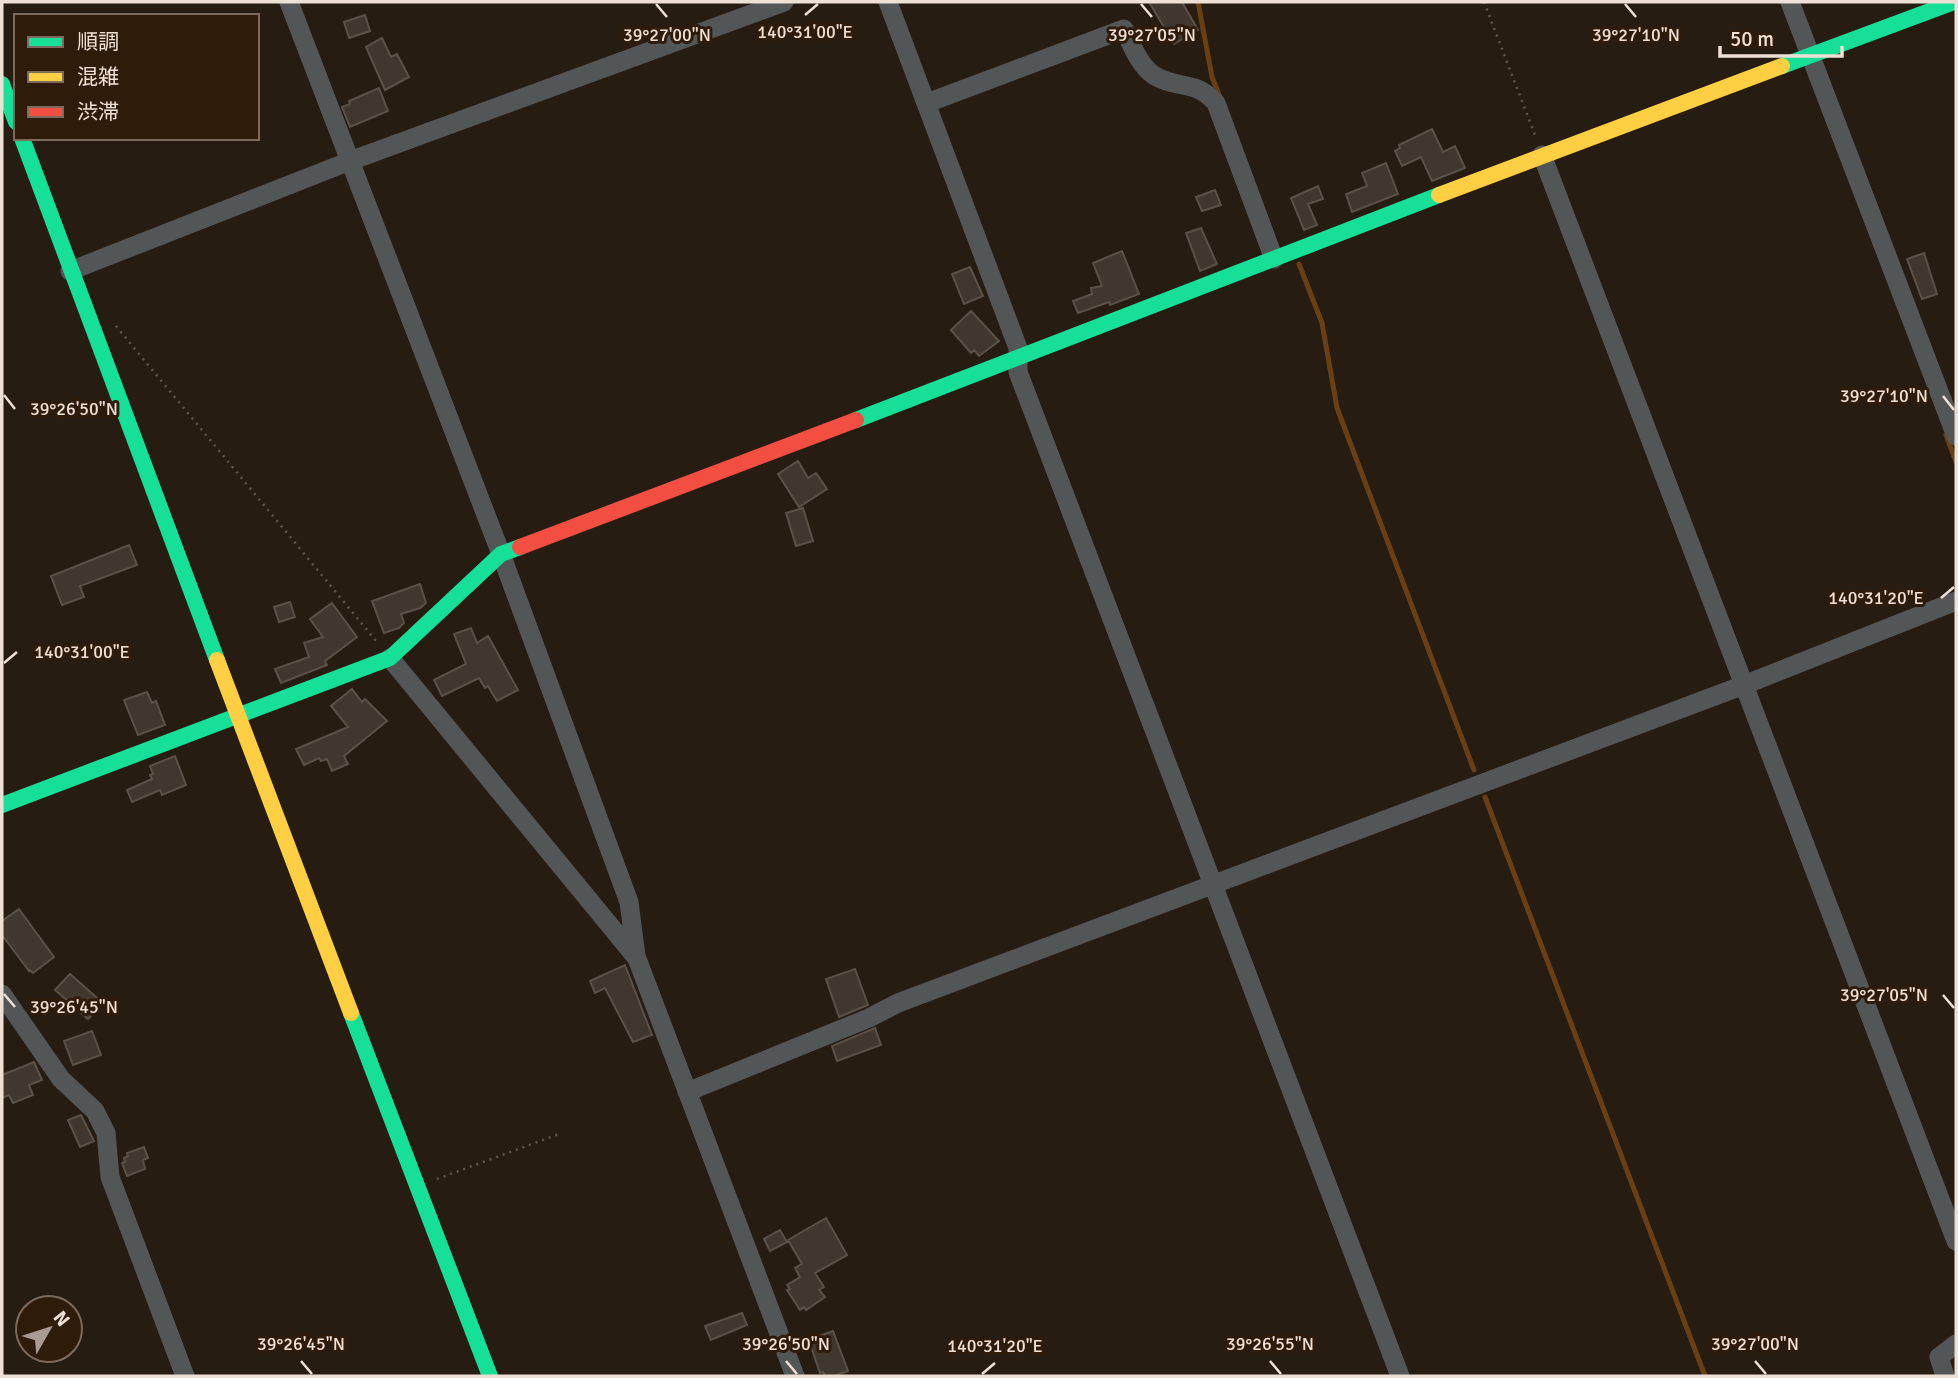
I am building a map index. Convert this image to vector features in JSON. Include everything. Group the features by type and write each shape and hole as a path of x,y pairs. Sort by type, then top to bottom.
{"street":[{"path":"289,2 500,554 629,902 636,956 795,1376"},
{"path":"70,271 350,161 784,2"},
{"path":"888,2 1018,348 1018,372 1400,1376"},
{"path":"1790,2 1956,436"},
{"path":"2,805 390,658 500,554 1018,358 1542,155 1954,2"},
{"path":"927,103 1124,29 1133,49 1153,75 1174,84 1196,86 1208,93 1216,103 1274,259"},
{"path":"2,84 14,117"},
{"path":"23,140 237,715 490,1376"},
{"path":"1542,155 1956,1241"},
{"path":"687,1092 869,1018 898,1003 1744,685 1956,601"},
{"path":"390,658 636,956"},
{"path":"2,994 61,1079 95,1111 106,1133 110,1177 186,1376"},
{"path":"1945,1376 1939,1357 1956,1344"}],"path":[{"path":"1484,2 1542,155"},
{"path":"113,322 390,658"},
{"path":"417,1186 559,1134"}],"building":[{"path":"1149,2 1182,2 1198,30 1174,44"},
{"path":"365,15 370,31 349,38 344,22"},
{"path":"382,38 391,57 397,54 409,77 385,90 366,47"},
{"path":"379,88 388,111 350,127 342,107 350,104 349,101"},
{"path":"1432,129 1443,152 1455,146 1465,168 1432,181 1421,157 1402,166 1395,151 1400,148 1399,145"},
{"path":"1386,163 1398,194 1352,212 1346,194 1367,186 1362,173"},
{"path":"1318,186 1323,199 1308,204 1317,225 1304,230 1291,198"},
{"path":"1215,190 1221,205 1202,211 1196,197"},
{"path":"1201,228 1217,264 1200,271 1186,233"},
{"path":"1122,251 1139,294 1078,313 1073,301 1092,294 1091,288 1102,286 1093,263"},
{"path":"1924,253 1937,294 1922,299 1907,259"},
{"path":"970,267 983,296 964,304 952,274"},
{"path":"971,311 999,341 979,356 974,350 971,353 951,330"},
{"path":"798,461 808,478 816,473 827,489 799,507 778,474"},
{"path":"803,508 813,541 796,546 786,513"},
{"path":"129,545 137,565 80,586 84,597 62,605 51,576"},
{"path":"420,584 426,603 420,608 401,614 404,623 399,628 384,633 372,601"},
{"path":"290,602 295,617 279,622 274,607"},
{"path":"332,603 357,637 325,661 327,665 281,683 275,669 309,657 304,643 323,637 310,619"},
{"path":"471,628 477,643 488,636 518,690 497,701 488,686 485,688 479,678 442,696 434,680 466,664 454,634"},
{"path":"352,689 362,702 365,699 387,721 344,756 348,764 332,771 327,759 321,761 319,758 304,765 296,749 348,727 331,706"},
{"path":"147,692 152,703 156,701 165,725 138,735 124,700"},
{"path":"175,756 186,785 162,795 160,790 132,802 127,790 152,779 150,766"},
{"path":"19,909 54,957 33,973 2,935 2,921"},
{"path":"625,965 652,1035 633,1042 605,988 595,993 590,981"},
{"path":"855,969 868,1005 839,1017 826,979"},
{"path":"70,974 103,1003 88,1019 55,990"},
{"path":"875,1028 881,1045 837,1061 832,1046"},
{"path":"92,1031 101,1055 73,1065 64,1041"},
{"path":"34,1062 42,1080 29,1085 33,1095 13,1103 9,1095 2,1098 2,1075"},
{"path":"81,1115 94,1141 80,1147 68,1120"},
{"path":"144,1147 148,1158 143,1160 145,1169 127,1176 122,1163 125,1162 124,1158 128,1156 127,1153"},
{"path":"826,1218 847,1255 815,1273 824,1287 819,1290 825,1297 806,1310 804,1307 800,1310 787,1290 790,1289 787,1285 800,1277 795,1268 802,1264 788,1240"},
{"path":"780,1230 787,1242 770,1251 764,1239"},
{"path":"742,1313 747,1325 711,1340 705,1326"},
{"path":"833,1331 848,1371 825,1376 823,1372 820,1373 810,1344 815,1341 813,1338"}],"waterway":[{"path":"1198,2 1212,77 1220,97"},
{"path":"1299,264 1322,323 1337,408 1474,770"},
{"path":"1946,435 1956,462"},
{"path":"1485,797 1705,1376"}],"traffic: fast":[{"path":"1782,66 1954,2"},
{"path":"2,84 14,117"},
{"path":"23,140 217,660"},
{"path":"856,420 1439,195"},
{"path":"2,805 390,658 501,554 520,547"},
{"path":"351,1013 490,1376"}],"traffic: slow":[{"path":"1439,195 1782,66"},
{"path":"217,660 351,1013"}],"traffic: jam":[{"path":"520,547 856,420"}]}
